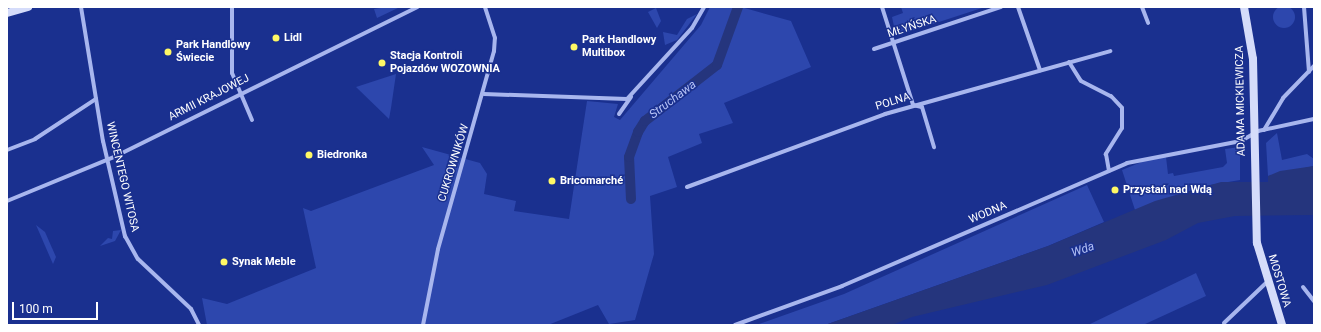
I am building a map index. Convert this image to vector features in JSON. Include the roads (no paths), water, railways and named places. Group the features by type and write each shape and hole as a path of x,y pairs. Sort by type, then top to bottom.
{"street":[{"path":"7,13 28,7"},
{"name":"WINCENTEGO WITOSA","path":"81,7 96,99 129,246 159,282 191,309 199,325"},
{"path":"232,7 231,66 252,120"},
{"name":"ARMII KRAJOWEJ","path":"7,201 110,158 240,92 417,7"},
{"name":"CUKROWNIKÓW","path":"423,325 438,249 484,94 495,45 485,7"},
{"path":"619,114 696,22 704,7"},
{"path":"882,7 913,105 922,107 934,147"},
{"name":"MŁYŃSKA","path":"874,50 893,42 1001,7"},
{"path":"1018,7 1040,70"},
{"path":"1142,7 1148,23"},
{"name":"ADAMA MICKIEWICZA","path":"1244,7 1252,47 1252,134 1257,243"},
{"path":"1304,7 1309,72"},
{"name":"POLNA","path":"687,187 812,138 913,105 1110,51"},
{"path":"1069,62 1081,81 1111,96 1122,108 1122,128 1106,154 1109,171"},
{"path":"1264,130 1283,98 1314,66"},
{"path":"484,94 632,97"},
{"path":"7,150 35,139 96,99"},
{"name":"WODNA","path":"735,325 842,286 1109,171 1146,158 1241,141 1252,134 1264,130 1314,119"},
{"name":"MOSTOWA","path":"1257,243 1266,283 1282,325"},
{"path":"1224,324 1266,283"},
{"path":"1303,287 1314,301"}],"water":[{"name":"Wda","path":"1314,166 1314,215 1235,216 1198,223 1166,240 1047,285 912,317 892,325 825,325 1048,246 1155,201 1221,182 1268,182 1268,176 1280,171"}],"waterway":[{"name":"Struchawa","path":"631,199 629,157 638,132 645,121 717,65 738,7"}],"place":[{"name":"Lidl","path":"276,38"},
{"name":"Park Handlowy Multibox","path":"574,47"},
{"name":"Park Handlowy Świecie","path":"168,52"},
{"name":"Stacja Kontroli Pojazdów WOZOWNIA","path":"382,63"},
{"name":"Biedronka","path":"309,155"},
{"name":"Bricomarché","path":"552,181"},
{"name":"Przystań nad Wdą","path":"1115,190"},
{"name":"Synak Meble","path":"224,262"}]}
